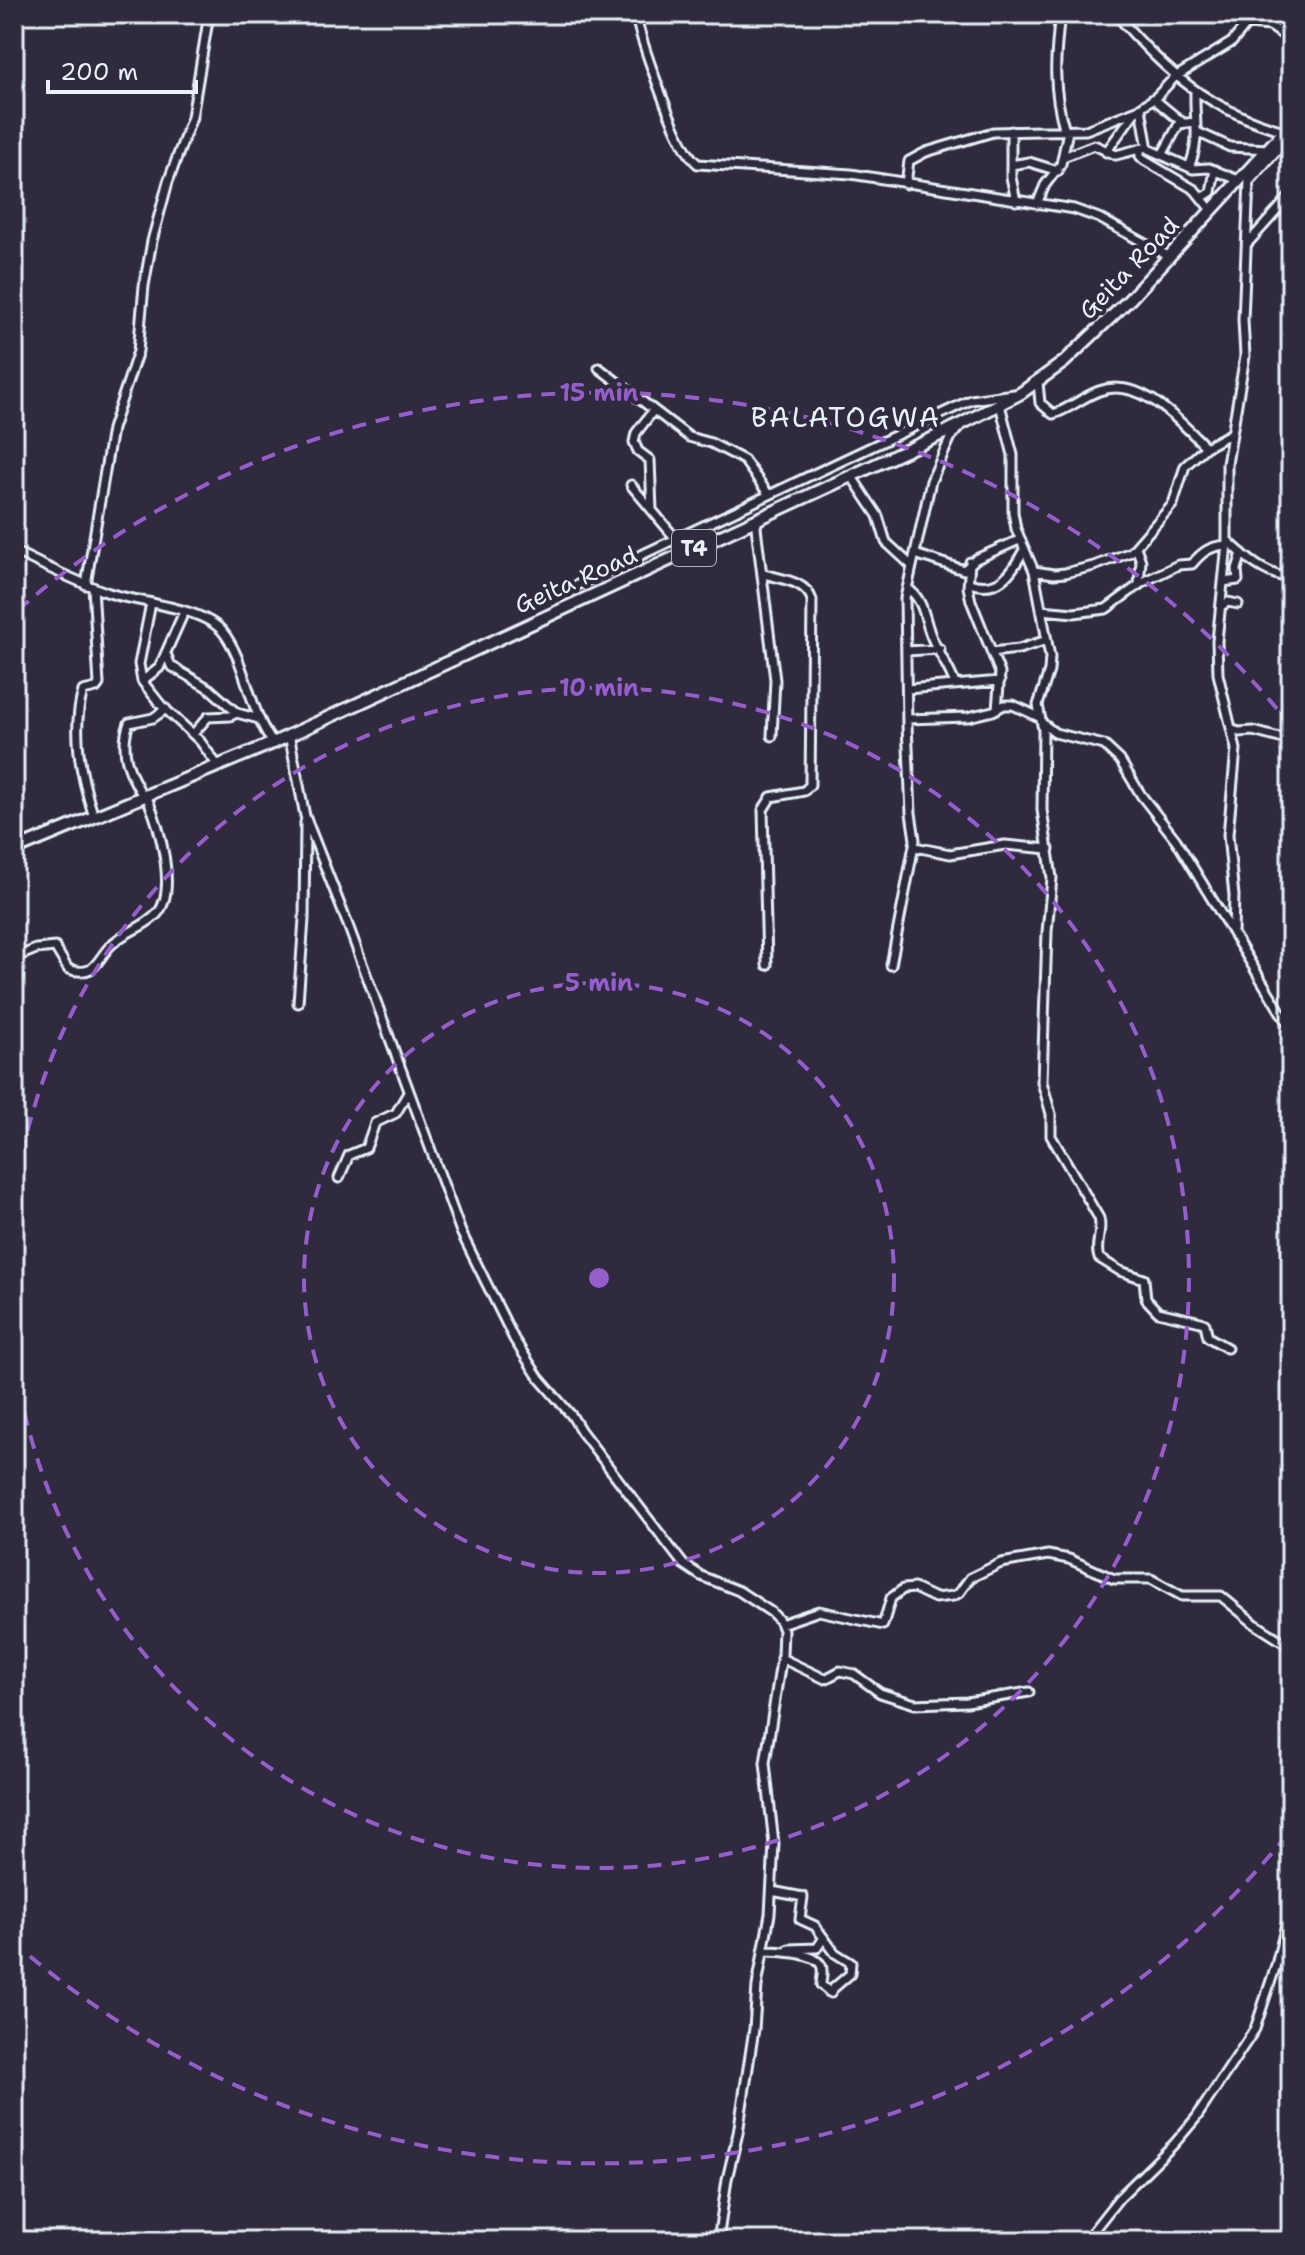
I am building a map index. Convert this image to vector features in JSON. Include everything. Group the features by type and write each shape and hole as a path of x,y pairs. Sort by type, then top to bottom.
{"highway":[{"name":"Geita Road","path":"14,850 273,743 1000,405 1064,362 1130,299 1211,210 1244,180 1254,163 1289,130"}],"street":[{"path":"94,817 76,724 83,691 98,686 99,679 89,586 112,429 138,351 152,241 168,182 192,117 209,14"},
{"path":"635,14 676,131 692,160 698,164 842,173 1086,213 1168,256"},
{"path":"1037,204 1045,185 1058,171 1063,157 1066,131 1055,93 1054,74 1060,14"},
{"path":"1116,14 1175,77 1195,92 1249,120 1289,130 1244,180 1248,243 1243,320 1245,356 1230,434 1226,482 1227,543 1217,641 1218,674 1236,749 1228,835 1234,896 1233,934"},
{"path":"1225,14 1247,24 1270,26 1288,39 1291,28"},
{"path":"906,184 906,170 912,158 993,132 1086,130 1139,109 1154,99 1175,77 1232,42 1255,14"},
{"path":"1290,14 1291,20"},
{"path":"1291,66 1287,77 1291,91"},
{"path":"1189,167 1196,146 1195,92"},
{"path":"1154,99 1182,122 1195,122"},
{"path":"1139,109 1144,148 1140,156 1195,190 1211,210"},
{"path":"1106,152 1139,109"},
{"path":"1162,155 1182,122"},
{"path":"1011,131 1012,187 1016,201"},
{"path":"1197,132 1230,147 1268,149"},
{"path":"1063,157 1094,145 1120,155 1144,148 1195,170 1209,168 1244,180"},
{"path":"1011,165 1029,162 1058,171"},
{"path":"1203,197 1211,192 1215,170"},
{"path":"1248,243 1291,195"},
{"path":"599,368 689,437 711,443 744,460 769,495"},
{"path":"1038,382 1040,403 1053,414 1100,391 1131,390 1169,412 1206,447"},
{"path":"567,590 971,400 1021,393"},
{"path":"1000,405 1013,455 1013,512 1019,540 1034,571 1050,666 1038,698 1042,810 1052,878 1041,1070 1051,1114 1051,1136 1099,1218 1099,1258 1120,1271 1144,1279 1146,1299 1158,1312 1205,1324 1208,1337 1227,1348"},
{"path":"652,510 650,460 638,451 634,442 636,433 653,411"},
{"path":"891,965 915,847 907,719 904,615 907,588 931,481 951,437 967,421"},
{"path":"1034,571 1054,574 1084,568 1131,552 1173,504 1185,466 1206,447 1230,434"},
{"path":"853,475 866,501 878,516 886,542 912,566"},
{"path":"631,485 676,539"},
{"path":"759,517 756,527 775,680 772,736"},
{"path":"915,554 964,570 970,562 1019,540"},
{"path":"1041,610 1074,613 1106,609 1139,584 1178,565 1191,565 1202,552 1227,543 1271,575 1291,578"},
{"path":"1136,547 1141,561 1139,584"},
{"path":"969,583 992,584 1003,580 1024,550"},
{"path":"14,551 89,586 213,622 225,634 259,719 273,743"},
{"path":"1223,582 1238,580 1242,553"},
{"path":"970,562 971,601 1000,681 997,709"},
{"path":"764,574 800,585 812,600 810,785 804,791 771,797 763,810 767,965"},
{"path":"907,588 921,604 932,638 955,684"},
{"path":"1221,606 1228,602 1238,604"},
{"path":"151,603 139,664 142,681 149,692 193,734 218,766"},
{"path":"142,681 152,676 167,656 184,612"},
{"path":"991,652 1013,651 1047,640"},
{"path":"906,651 940,649"},
{"path":"167,656 171,666 210,689 237,713 259,719"},
{"path":"907,689 1000,681"},
{"path":"907,719 968,717 1013,705 1041,720 1055,733 1094,741 1113,752 1176,840 1291,1029"},
{"path":"14,958 36,949 55,947 68,969 92,969 118,938 143,925 159,912 165,898 163,850 146,795 133,781 125,760 129,723 153,718 166,709"},
{"path":"193,734 208,717 237,713"},
{"path":"1233,730 1253,731 1291,741"},
{"path":"289,734 305,816 461,1232 514,1339 539,1378 572,1416 683,1564 701,1576 739,1591 771,1612 781,1624 781,1658 765,1763 774,1844 772,1891 738,2133 727,2179 718,2241"},
{"path":"298,1003 304,919 305,816"},
{"path":"915,847 950,854 1005,845 1049,849"},
{"path":"339,1178 349,1155 366,1148 375,1123 396,1113 409,1091"},
{"path":"781,1624 819,1611 883,1625 891,1598 903,1589 914,1588 935,1598 953,1596 970,1578 1001,1563 1048,1555 1069,1559 1114,1579 1151,1579 1182,1596 1221,1596 1255,1624 1291,1647"},
{"path":"781,1658 825,1679 840,1671 854,1674 880,1693 915,1704 978,1701 1029,1692"},
{"path":"762,1961 777,1951 805,1956 821,1967 821,1985 831,1993 850,1974 851,1963 826,1944 815,1926 800,1919 803,1897 772,1891"},
{"path":"1085,2241 1119,2198 1196,2118 1255,2029 1291,1905"},
{"path":"763,1951 817,1948 822,1945 824,1937"}],"district":[{"name":"BALATOGWA","path":"846,417"}]}
